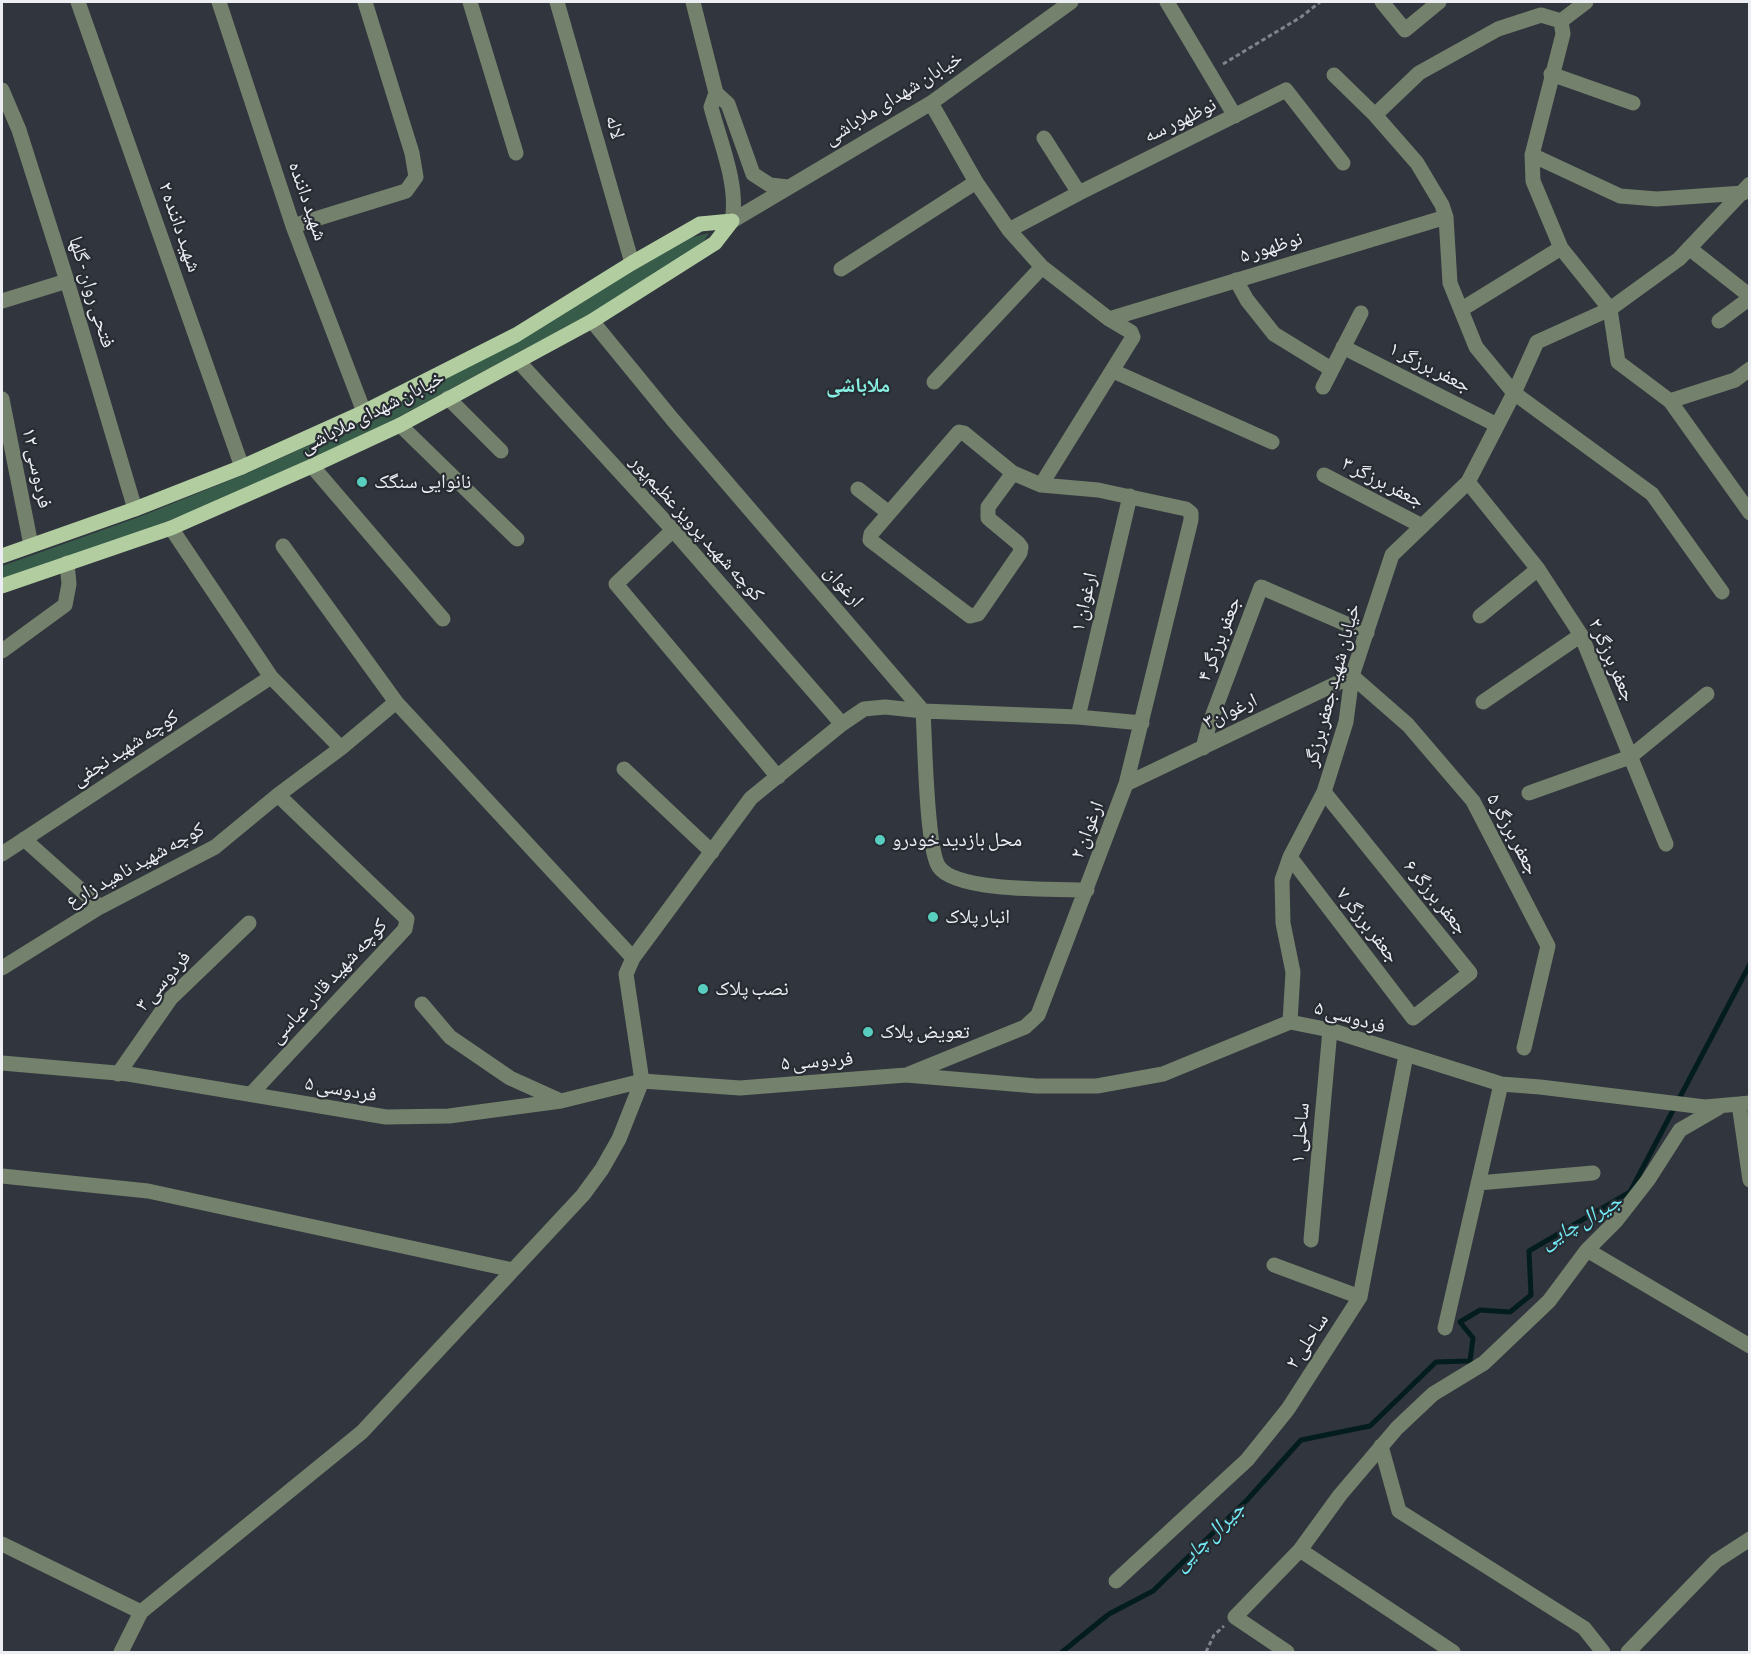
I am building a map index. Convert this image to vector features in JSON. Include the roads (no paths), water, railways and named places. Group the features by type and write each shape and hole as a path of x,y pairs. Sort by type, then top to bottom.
{"main road":[{"name":"خیابان شهدای ملاباشی","path":"2,556 135,509 242,467 364,412 516,335 700,224 732,221"},
{"name":"خیابان شهدای ملاباشی","path":"2,586 171,528 400,425 592,321 715,243 732,221"}],"street":[{"name":"شهید داننده ۲","path":"78,2 242,467"},
{"name":"شهید داننده","path":"219,2 293,226 364,412"},
{"path":"293,226 406,190 416,177 412,153 365,2"},
{"path":"470,2 516,153"},
{"name":"لاله","path":"557,2 632,263"},
{"path":"693,2 716,93 728,104 753,174 770,185 788,188"},
{"name":"خیابان شهدای ملاباشی","path":"732,221 931,103 1071,2"},
{"path":"1167,2 1235,116"},
{"path":"1382,2 1405,30 1439,2"},
{"path":"1561,21 1586,2"},
{"path":"1375,115 1419,74 1498,29 1541,15 1561,21"},
{"path":"1561,21 1563,34 1532,156 1533,182 1561,248 1610,309 1618,362 1670,401 1749,513"},
{"path":"1551,74 1633,103"},
{"path":"1334,75 1375,115 1417,163 1442,205 1446,217 1450,283 1476,347 1514,393 1652,494 1722,592"},
{"name":"فتحی روان - گلها","path":"2,90 19,130 67,281 135,509"},
{"name":"نوظهور سه","path":"1009,230 1286,90 1343,163"},
{"path":"716,93 711,107 733,190 735,205 732,221"},
{"path":"931,103 976,182 1009,230 1042,267 1131,332 1132,337 1113,371 1041,485"},
{"path":"1044,138 1079,193"},
{"path":"1532,156 1620,196 1657,199 1746,189"},
{"path":"841,268 976,182"},
{"name":"خیابان شهید جعفر برزگر","path":"1290,1022 1293,972 1283,923 1282,880 1290,857 1324,792 1346,722 1353,676 1392,555 1468,482 1514,393 1537,342 1610,309 1678,259 1746,189"},
{"name":"نوظهور ۵","path":"1109,318 1446,217"},
{"path":"1462,309 1561,248"},
{"path":"1689,248 1749,297 1719,321"},
{"path":"934,382 1042,267"},
{"path":"1236,280 1247,300 1274,334 1331,369"},
{"path":"2,302 67,281"},
{"path":"1323,387 1361,313"},
{"name":"ارغوان","path":"592,321 673,420 923,711"},
{"name":"جعفر برزگر ۱","path":"1343,347 1497,425"},
{"name":"کوچه شهید پرویز عظیم‌پور","path":"519,362 673,530 842,724"},
{"path":"1670,401 1735,380 1749,369"},
{"path":"1113,371 1272,442"},
{"path":"448,398 501,451"},
{"name":"فردوسی ۱۲","path":"2,399 31,545"},
{"path":"400,425 517,539"},
{"path":"1013,473 988,507 987,512 988,518 1018,543 1020,553 978,614 970,616 870,540 871,534 959,432 964,433 1013,473 1041,485 1098,490 1130,496"},
{"path":"312,466 443,619"},
{"name":"جعفر برزگر ۳","path":"1324,475 1422,526"},
{"name":"جعفر برزگر ۲","path":"1468,482 1538,569 1581,635 1666,844"},
{"path":"858,489 889,513"},
{"name":"ارغوان ۲","path":"906,1075 1025,1026 1038,1015 1087,890 1126,784 1191,520 1191,513 1186,509 1130,496"},
{"name":"ارغوان ۱","path":"1078,717 1130,496"},
{"path":"171,528 271,676 341,748"},
{"path":"673,530 616,584 777,777"},
{"path":"283,546 396,702 633,958"},
{"path":"2,651 65,605 69,584 66,563"},
{"path":"1480,616 1538,569"},
{"name":"جعفر برزگر ۴","path":"1203,748 1209,725 1261,587 1367,633"},
{"path":"1483,702 1581,635"},
{"name":"کوچه شهید نجفی","path":"2,854 271,676"},
{"name":"ارغوان۳","path":"1126,784 1353,676"},
{"name":"جعفر برزگر ۵","path":"1353,676 1408,725 1473,801 1548,946 1524,1048"},
{"path":"1529,793 1630,757 1707,694"},
{"name":"کوچه شهید ناهید زارع","path":"2,968 100,907 215,847 396,702"},
{"path":"121,1653 141,1612 362,1432 583,1195 602,1169 619,1139 642,1081 626,974 633,958 751,798 842,724 864,709 885,707 923,711 1078,717 1142,723"},
{"path":"923,711 931,845 939,867 956,880 983,885 1087,890"},
{"path":"624,769 712,852"},
{"name":"جعفر برزگر ۶","path":"1324,792 1470,973 1413,1018"},
{"name":"کوچه شهید قادر عباسی","path":"250,1095 405,929 407,919 278,795"},
{"path":"24,839 100,907"},
{"name":"جعفر برزگر ۷","path":"1290,857 1413,1018"},
{"name":"فردوسی ۳","path":"118,1074 171,998 249,922"},
{"path":"422,1004 450,1037 510,1078 561,1101"},
{"name":"فردوسی ۵","path":"2,1063 118,1074 386,1118 408,1118 449,1116 561,1101 642,1081 740,1088 906,1075 1036,1086 1097,1086 1163,1074 1290,1022 1330,1030 1500,1084 1705,1107 1744,1104"},
{"name":"ساحلی ۱","path":"1311,1240 1330,1030"},
{"name":"ساحلی ۲","path":"1116,1581 1248,1460 1288,1409 1360,1297 1406,1055"},
{"path":"1445,1328 1500,1084"},
{"path":"1744,1104 1749,1180"},
{"path":"1287,1653 1235,1617 1300,1550 1340,1496 1397,1428 1433,1394 1484,1363 1550,1301 1587,1250 1616,1221 1648,1180 1680,1130 1721,1106"},
{"path":"1478,1183 1593,1173"},
{"path":"2,1176 148,1191 513,1270"},
{"path":"1587,1250 1749,1346"},
{"path":"1274,1265 1360,1297"},
{"path":"1381,1446 1399,1511 1584,1628 1603,1653"},
{"path":"1628,1653 1716,1561 1749,1539"},
{"path":"2,1544 141,1612"},
{"path":"1300,1550 1453,1653"}],"waterway":[{"name":"جیرال چایی","path":"1062,1652 1109,1614 1153,1591 1247,1500 1301,1440 1370,1426 1436,1362 1470,1361 1473,1338 1460,1322 1480,1310 1510,1312 1531,1295 1529,1251 1630,1192 1750,964"}],"place":[{"name":"نانوایی سنگک","path":"362,482"},
{"name":"محل بازدید خودرو","path":"880,840"},
{"name":"انبار پلاک","path":"933,917"},
{"name":"نصب پلاک","path":"703,989"},
{"name":"تعویض پلاک","path":"868,1032"}],"district":[{"name":"ملاباشی","path":"858,385"}]}
